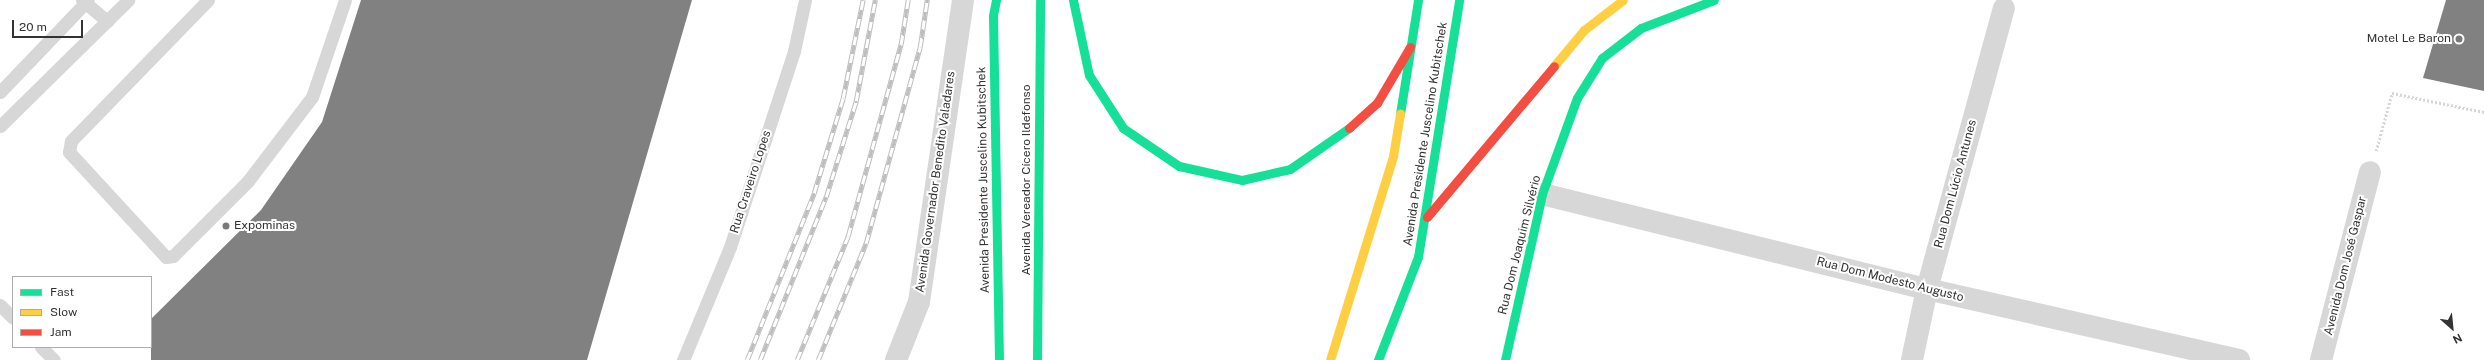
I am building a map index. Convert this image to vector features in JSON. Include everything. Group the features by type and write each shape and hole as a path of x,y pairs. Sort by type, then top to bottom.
{"main road":[{"name":"Avenida Presidente Juscelino Kubitschek","path":"996,0 993,16 999,360"},
{"name":"Avenida Vereador Cícero Ildefonso","path":"1037,360 1040,0"},
{"path":"1073,0 1089,75 1122,128 1179,166 1242,180 1290,169 1330,144 1377,102 1413,43"},
{"path":"1330,360 1393,156 1413,43 1418,0"},
{"name":"Avenida Presidente Juscelino Kubitschek","path":"1378,360 1418,257 1427,217 1459,0"},
{"path":"1427,217 1584,30 1623,0"},
{"name":"Rua Dom Joaquim Silvério","path":"1505,360 1542,194 1577,98 1602,58 1641,28 1714,0"}],"street":[{"name":"Avenida Governador Benedito Valadares","path":"896,360 919,302 963,0"},
{"name":"Rua Dom Lúcio Antunes","path":"1912,360 1927,289 2004,8"},
{"name":"Avenida Dom José Gaspar","path":"2322,360 2370,172"},
{"name":"Rua Dom Modesto Augusto","path":"1542,194 1927,289 2239,360"}],"lane":[{"path":"0,126 128,0"},
{"path":"208,0 133,75 71,141 70,147 70,152 166,257 173,256 248,181 312,97 345,0"},
{"name":"Rua Craveiro Lopes","path":"683,360 730,247 794,51 805,0"},
{"path":"0,92 85,1 107,21"},
{"path":"0,305 12,317"},
{"path":"42,348 54,360"}],"path":[{"path":"2370,172 2392,93 2484,112"}],"building":[{"path":"361,0 692,0 587,360 151,360 152,318 261,210 322,122"},
{"name":"Motel Le Baron","path":"2446,0 2484,0 2484,91 2423,78"}],"railway":[{"path":"747,360 814,193 843,98 863,0"},
{"path":"760,360 826,197 856,101 875,0"},
{"path":"797,360 848,236 901,44 908,0"},
{"path":"818,360 866,243 920,47 927,0"}],"traffic: fast":[{"path":"996,0 993,16 999,360"},
{"path":"1037,360 1040,0"},
{"path":"1073,0 1089,75 1123,128 1179,166 1242,180 1290,169 1349,128"},
{"path":"1400,114 1418,0"},
{"path":"1378,360 1418,257 1459,0"},
{"path":"1505,360 1542,194 1577,98 1602,58 1641,28 1714,0"}],"traffic: slow":[{"path":"1554,66 1584,30 1623,0"},
{"path":"1330,360 1393,156 1400,114"}],"traffic: jam":[{"path":"1349,128 1377,103 1410,47"},
{"path":"1427,217 1554,66"}],"place":[{"name":"Motel Le Baron","path":"2459,39"},
{"name":"Expominas","path":"226,226"}]}
